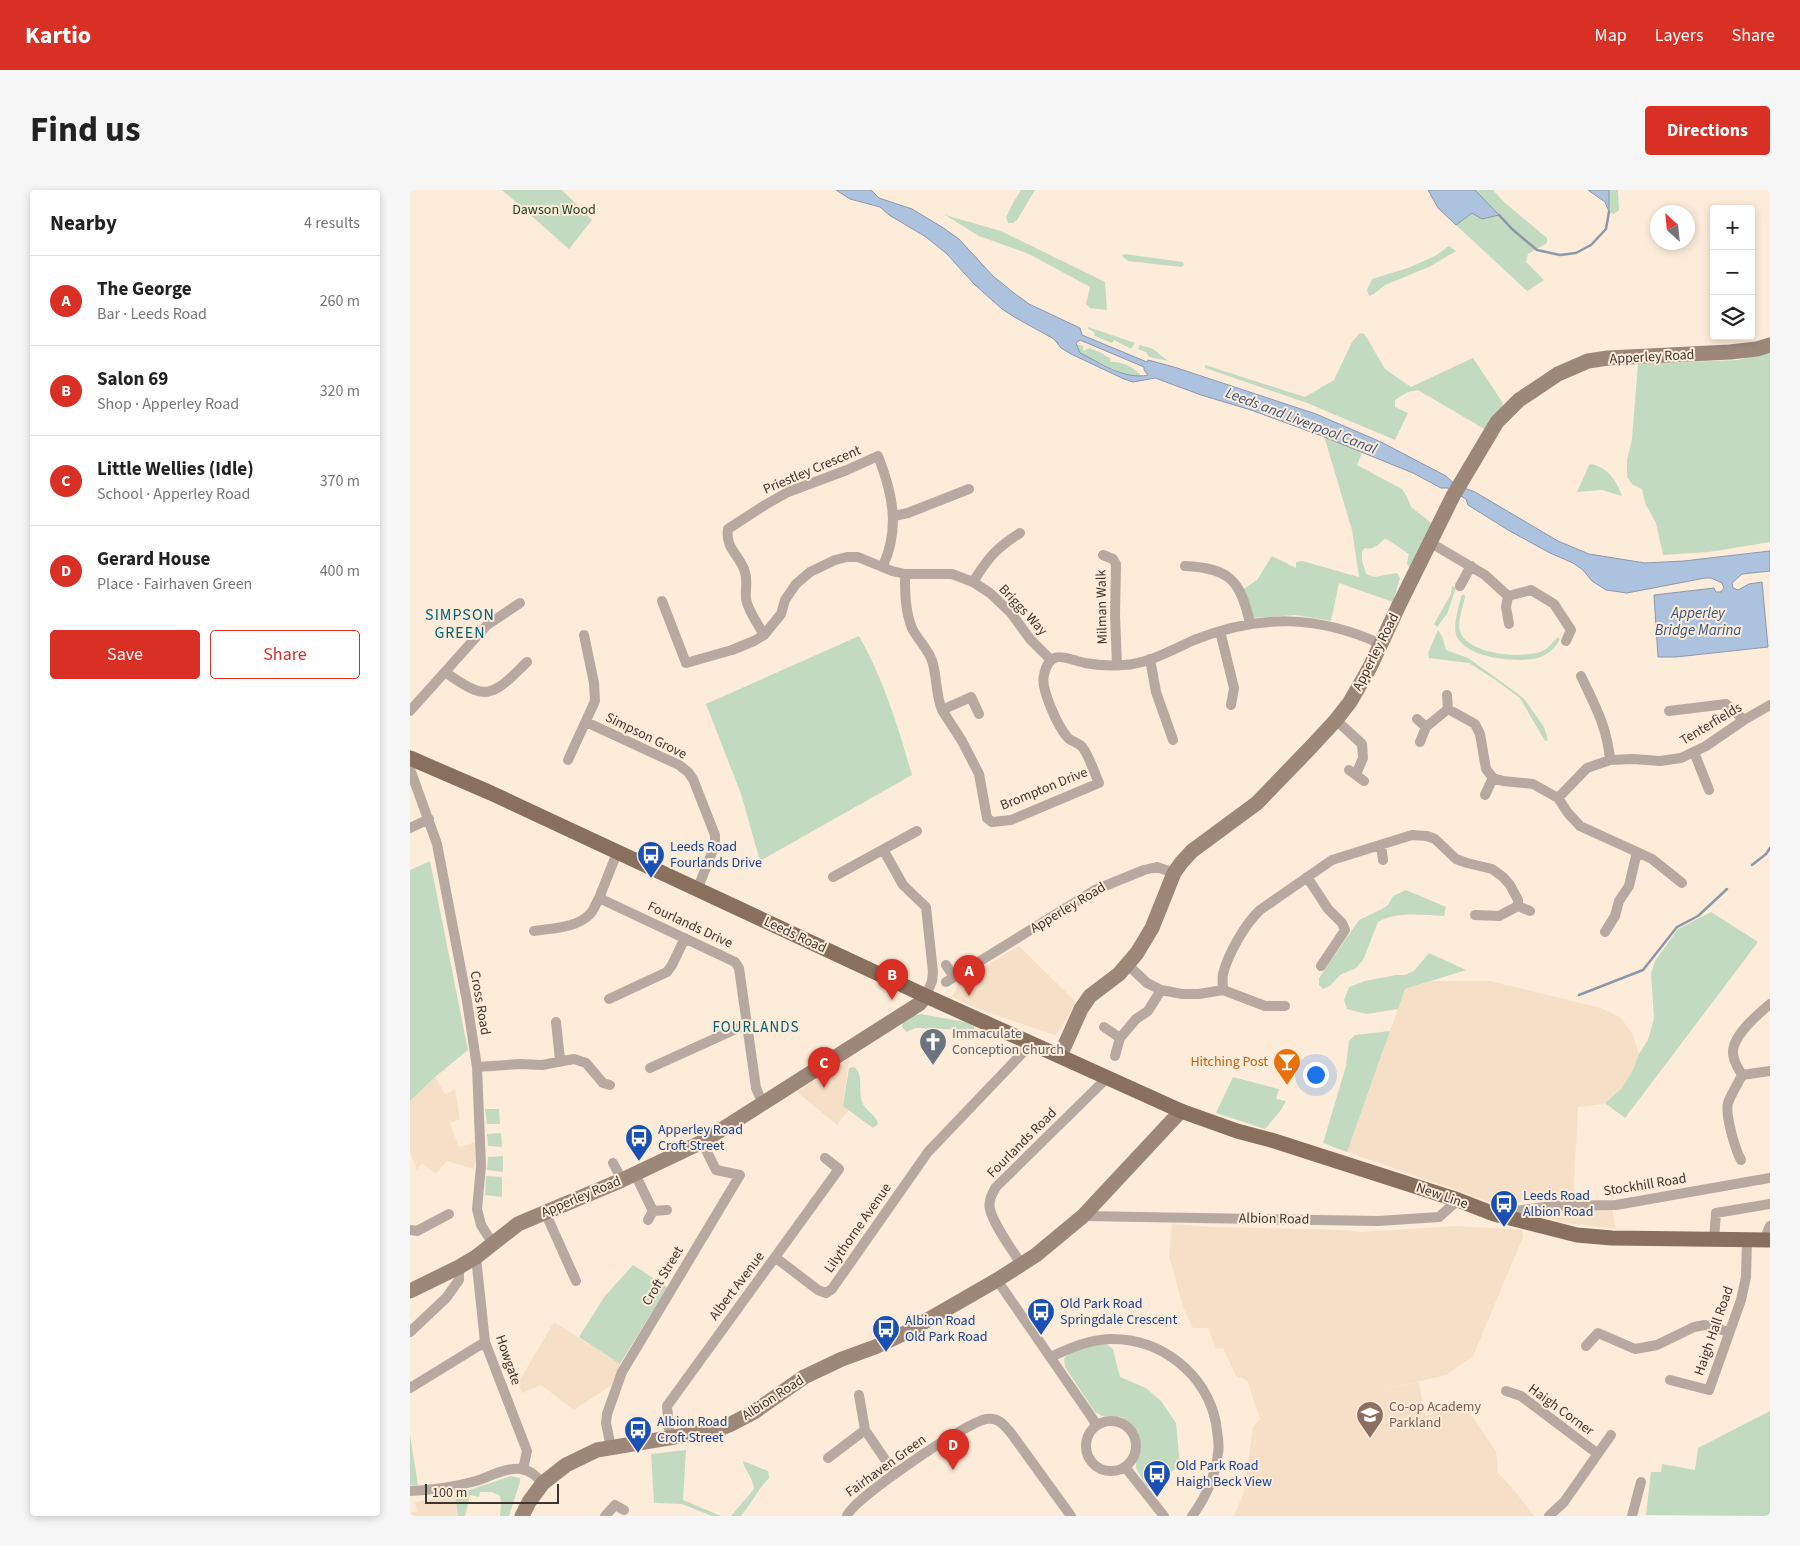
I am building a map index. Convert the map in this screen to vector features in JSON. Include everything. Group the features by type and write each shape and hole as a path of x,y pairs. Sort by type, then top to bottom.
{"main road":[{"name":"Leeds Road","path":"410,758 491,793 926,996 1181,1111"},
{"name":"New Line","path":"1181,1111 1237,1131 1272,1140 1458,1200 1494,1214 1577,1235 1612,1238 1714,1240 1747,1240 1768,1236"}],"street":[{"name":"Apperley Road","path":"946,965 950,980 1095,890 1144,870 1157,867 1174,873 1192,851 1257,803 1336,720 1370,667 1457,490 1490,432 1506,412 1535,388 1568,369 1588,361 1608,358 1730,352 1770,346"},
{"name":"Priestley Crescent","path":"764,635 748,606 746,599 746,574 727,540 728,529 788,492 878,456 890,491 894,516"},
{"path":"883,566 889,552 894,516 908,513 969,489"},
{"path":"972,582 988,557 1020,533"},
{"path":"1431,543 1485,575 1508,596"},
{"name":"Milman Walk","path":"1103,554 1113,559 1116,564 1115,615 1117,665"},
{"name":"Briggs Way","path":"764,635 778,618 785,600 796,584 810,572 835,560 846,557 858,557 892,571 905,574 952,574 972,582 990,593 1011,613 1030,639 1051,660"},
{"path":"1184,566 1214,569 1226,577 1240,590 1250,624"},
{"path":"1460,586 1471,566"},
{"path":"905,574 907,612 912,627 929,652 942,710 971,697 979,714"},
{"path":"1508,596 1530,590 1554,604 1571,630 1566,640"},
{"path":"1508,596 1506,607 1510,624"},
{"path":"662,601 686,663 732,650 764,635"},
{"path":"410,710 488,625 520,603"},
{"path":"1051,660 1065,656 1085,663 1123,666 1150,659 1220,631 1250,624 1297,621 1324,624 1381,644"},
{"path":"1220,631 1234,688 1232,705"},
{"name":"Simpson Grove","path":"568,760 595,700 594,683 584,635"},
{"path":"1150,659 1156,692 1173,740"},
{"name":"Brompton Drive","path":"942,710 962,741 979,774 987,818 992,822 1011,820 1099,783 1083,747 1068,738 1055,716 1044,686 1043,676 1051,660"},
{"path":"445,672 475,691 483,692 498,688 527,662"},
{"path":"1581,676 1608,738 1610,760"},
{"path":"1447,695 1448,709"},
{"path":"1669,711 1726,704 1744,720"},
{"name":"Tenterfields","path":"1558,798 1588,768 1610,760 1633,758 1660,761 1681,758 1770,705"},
{"path":"1420,742 1426,727 1448,709"},
{"path":"1448,709 1475,724 1480,734 1486,769 1493,778 1533,784 1558,798 1580,826 1652,860 1682,883"},
{"path":"1336,720 1362,744 1363,758 1356,775"},
{"path":"1417,720 1426,727"},
{"name":"Simpson Grove","path":"586,722 679,765 688,772 715,835 715,845 697,890"},
{"path":"1694,752 1709,790"},
{"name":"Cross Road","path":"410,769 437,844 477,1067 481,1166 477,1209 481,1225 493,1244"},
{"path":"1485,795 1493,778"},
{"path":"410,828 428,819"},
{"path":"833,877 884,851 917,831"},
{"path":"1224,990 1223,975 1231,955 1252,918 1260,910 1332,860 1412,835 1427,836 1435,839 1456,859 1467,864 1492,869 1503,877 1515,893 1518,906"},
{"path":"1381,845 1383,860"},
{"path":"884,851 903,885 926,907 934,972 926,996"},
{"path":"1605,932 1615,916 1620,900 1629,886 1637,852"},
{"path":"534,931 571,925 581,921 590,914 599,898 617,853"},
{"path":"1060,1056 1081,1010 1090,996 1128,965 1152,928 1174,873"},
{"path":"1307,877 1328,909 1342,923 1345,930 1321,966"},
{"name":"Fourlands Drive","path":"599,898 735,962 739,968 756,1088 763,1104"},
{"path":"1518,906 1530,911"},
{"path":"1475,915 1499,916 1518,906"},
{"path":"609,999 667,972 685,938"},
{"path":"1128,965 1147,982 1161,990 1182,994 1199,994 1224,990 1265,1006 1285,1006"},
{"path":"1115,1056 1120,1038 1136,1019 1148,1011 1161,990"},
{"name":"Apperley Road","path":"410,1291 476,1257 518,1224 628,1177 702,1142 919,1004 926,996"},
{"path":"1742,1075 1732,1053 1735,1044 1741,1032 1770,1004"},
{"path":"556,1022 560,1060"},
{"path":"650,1068 747,1024"},
{"path":"1104,1027 1120,1038"},
{"name":"Lilythorne Avenue","path":"776,1258 818,1290 826,1292 832,1289 928,1152 1031,1044"},
{"path":"477,1067 520,1064 542,1065 574,1058 586,1063 603,1083 610,1085"},
{"path":"1742,1075 1770,1071"},
{"path":"1741,1160 1735,1150 1729,1122 1728,1104 1742,1075"},
{"name":"Fourlands Road","path":"1021,1264 994,1219 990,1209 990,1198 996,1187 1107,1078"},
{"name":"Albion Road","path":"522,1516 529,1502 544,1482 566,1465 597,1450 716,1430 729,1425 754,1412 804,1377 905,1333 998,1280 1036,1255 1083,1216 1181,1111"},
{"name":"Croft Street","path":"611,1448 606,1423 607,1414 622,1372 740,1174 716,1170 702,1142"},
{"name":"Albert Avenue","path":"670,1438 666,1406 776,1258 838,1169 826,1158"},
{"path":"613,1163 628,1177 650,1215 667,1210"},
{"name":"Stockhill Road","path":"1494,1214 1552,1206 1616,1205 1770,1178"},
{"name":"Albion Road","path":"1083,1216 1378,1220 1439,1217 1458,1200"},
{"path":"1714,1240 1716,1213 1770,1204"},
{"path":"546,1212 576,1281"},
{"path":"410,1230 416,1231 440,1224 449,1214"},
{"name":"Haigh Hall Road","path":"1670,1380 1709,1390 1741,1300 1746,1277 1747,1240"},
{"name":"Howgate","path":"476,1257 485,1342 528,1451 523,1469"},
{"path":"410,1332 446,1298 459,1280 459,1267"},
{"path":"998,1280 1097,1425"},
{"path":"1586,1346 1598,1334 1634,1349 1657,1345 1694,1327 1705,1325 1729,1332"},
{"path":"1051,1358 1069,1348 1091,1342 1112,1339 1140,1342 1161,1350 1178,1361 1194,1378 1204,1392 1213,1413 1218,1433 1219,1453 1206,1492 1192,1516"},
{"path":"410,1388 485,1342"},
{"name":"Haigh Corner","path":"1506,1391 1521,1396 1598,1454"},
{"path":"860,1395 865,1430 896,1474"},
{"name":"Fairhaven Green","path":"847,1516 848,1512 865,1497 896,1474 972,1424 993,1418 1000,1421 1011,1433 1071,1516"},
{"path":"1105,1421 1114,1421 1122,1423 1129,1428 1136,1444 1132,1460 1125,1467 1109,1471 1101,1469 1089,1458 1086,1442 1088,1436 1097,1425 1105,1421"},
{"path":"828,1458 865,1430"},
{"path":"1549,1516 1564,1502 1611,1435"},
{"path":"1125,1467 1164,1516"},
{"path":"410,1491 437,1490 477,1481 514,1468 532,1472 544,1482"},
{"path":"1632,1516 1641,1482"},
{"path":"605,1516 618,1504"}],"shaded area":[{"path":"1019,946 1076,1002 1055,1035 981,1010 952,997 959,982"},
{"path":"1433,981 1490,981 1601,1008 1620,1017 1632,1033 1639,1054 1633,1070 1622,1088 1603,1104 1578,1107 1573,1200 1493,1203 1347,1152 1405,989"},
{"path":"849,1058 843,1106 849,1110 837,1125 797,1092"},
{"path":"435,1077 445,1094 455,1090 460,1119 450,1123 459,1147 476,1142 474,1169 447,1161 436,1174 422,1163 417,1170 410,1152 410,1101"},
{"path":"1612,1209 1616,1229 1567,1223 1535,1215 1546,1211"},
{"path":"1172,1224 1361,1232 1456,1226 1522,1230 1523,1237 1473,1356 1446,1375 1370,1393 1419,1382 1425,1416 1462,1406 1469,1412 1496,1451 1498,1473 1534,1516 1234,1516 1244,1492 1253,1427 1260,1419 1247,1380 1236,1376 1223,1348 1216,1349 1208,1328 1193,1328 1183,1307 1169,1255"},
{"path":"554,1322 620,1364 615,1383 574,1410 541,1385 522,1393 518,1383"},
{"path":"455,1495 458,1516 410,1516 410,1513 417,1512 415,1502"}],"green space":[{"name":"Dawson Wood","path":"502,190 562,190 592,220 569,249"},
{"path":"1021,190 1035,190 1017,220 1013,223 1008,223 1006,217"},
{"path":"1475,190 1493,190 1504,202 1547,238 1547,243 1528,254 1526,262 1544,280 1527,291 1456,225 1472,213 1498,215"},
{"path":"1609,190 1618,190 1619,210 1614,214 1609,212"},
{"path":"945,215 1001,231 1105,282 1107,310 1090,308 1086,304 1090,287 1029,254 979,236"},
{"path":"1449,246 1456,251 1429,267 1385,285 1369,296 1367,290 1372,279 1408,268 1435,256"},
{"path":"1124,254 1183,262 1184,265 1182,267 1128,261 1122,256"},
{"path":"1088,327 1135,343 1131,349 1114,340 1112,343 1095,336 1094,332 1088,329"},
{"path":"1360,333 1364,334 1367,338 1385,369 1411,387 1473,358 1503,403 1502,407 1486,430 1418,390 1408,392 1395,400 1395,407 1408,413 1395,440 1307,403 1205,368 1205,365 1305,397 1334,380 1352,342"},
{"path":"1076,344 1083,346 1083,351 1090,348 1110,358 1110,362 1119,362 1127,365 1140,374 1139,376 1128,376 1085,356 1080,353"},
{"path":"1140,345 1153,349 1168,361 1149,357 1146,352 1138,349"},
{"path":"1770,352 1770,542 1709,552 1663,555 1656,523 1645,503 1642,489 1633,485 1627,477 1627,460 1632,439 1638,364 1738,360"},
{"path":"1324,436 1362,453 1357,465 1402,489 1411,507 1434,525 1410,568 1407,564 1409,554 1385,538 1376,546 1365,548 1362,551 1362,560 1366,574 1374,577 1397,573 1400,578 1393,602 1339,583 1331,621 1296,615 1252,618 1242,590 1257,580 1272,556 1296,568 1296,562 1302,561 1359,577 1352,530"},
{"path":"1592,464 1603,469 1611,476 1622,496 1602,490 1577,492 1589,465"},
{"path":"1452,586 1456,588 1447,614 1437,627 1434,624 1451,594"},
{"path":"1464,594 1460,630 1467,641 1475,647 1497,653 1521,655 1545,650 1558,637 1560,639 1549,652 1533,659 1503,659 1471,650 1463,644 1456,633 1461,596"},
{"path":"1438,630 1446,650 1468,658 1525,700 1544,727 1548,740 1545,741 1520,698 1491,677 1469,663 1429,658 1428,653"},
{"path":"859,636 883,687 912,775 760,861 741,794 706,704"},
{"path":"430,861 468,1050 435,1077 410,1101 410,870"},
{"path":"1406,890 1446,907 1444,916 1402,915 1393,916 1378,922 1363,960 1356,968 1340,975 1330,986 1323,989 1319,985 1319,978 1359,920 1388,905 1393,896"},
{"path":"1711,912 1758,942 1625,1118 1605,1103 1622,1088 1648,1040 1654,1018 1651,974 1655,961 1678,929"},
{"path":"1429,953 1466,970 1405,989 1398,1009 1367,1014 1347,1009 1344,1000 1349,987 1365,981 1405,975 1414,971"},
{"path":"921,1014 970,1023 974,1026 974,1030 915,1028 907,1032 902,1027 903,1022"},
{"path":"1390,1031 1347,1152 1323,1143 1346,1066 1349,1041 1355,1035"},
{"path":"854,1067 860,1078 862,1102 878,1124 873,1128 843,1106 849,1068"},
{"path":"1233,1077 1279,1089 1276,1099 1286,1101 1265,1129 1216,1113"},
{"path":"485,1109 499,1109 500,1124 487,1124"},
{"path":"501,1133 502,1147 488,1146 487,1134"},
{"path":"503,1156 503,1172 487,1170 488,1157"},
{"path":"486,1176 502,1177 502,1197 485,1195"},
{"path":"633,1265 667,1287 620,1364 579,1337 605,1296"},
{"path":"1105,1343 1113,1349 1120,1377 1146,1388 1161,1401 1176,1423 1180,1466 1147,1487 1136,1468 1138,1432 1122,1417 1102,1416 1095,1412 1065,1367 1064,1359 1069,1353 1083,1347"},
{"path":"1770,1411 1770,1516 1646,1515 1651,1472 1661,1472 1662,1464 1695,1470 1698,1448"},
{"path":"410,1435 418,1485 410,1485"},
{"path":"686,1450 683,1500 721,1516 712,1516 682,1504 654,1503 651,1454"},
{"path":"743,1461 768,1471 769,1478 741,1516 731,1516 754,1489"},
{"path":"511,1476 520,1478 520,1482 509,1516 500,1516 500,1496 492,1492 480,1492 479,1497 470,1495 465,1516 458,1516 455,1495"}],"water":[{"path":"836,190 871,190 879,198 912,209 959,239 993,276 1014,293 1029,304 1080,328 1082,335 1147,362 1148,360 1174,367 1316,414 1381,442 1446,476 1456,485 1475,492 1558,541 1589,554 1645,563 1684,561 1770,551 1770,571 1742,574 1732,583 1733,588 1738,590 1749,584 1762,582 1768,647 1676,657 1658,657 1654,595 1714,588 1716,592 1721,592 1724,588 1722,583 1711,578 1705,578 1627,593 1606,590 1592,581 1583,570 1573,563 1508,530 1468,505 1466,499 1448,488 1441,488 1413,473 1322,436 1251,410 1201,395 1155,378 1133,382 1124,379 1071,354 1061,348 1054,339 1002,309 974,284 947,254 926,237 889,215 880,207 850,199","holes":["1080,340 1144,367 1148,375 1139,376 1121,373 1080,353 1076,343"]},
{"path":"1428,190 1475,190 1499,215 1482,219 1472,213 1456,225 1438,208"},
{"path":"1588,190 1609,190 1609,212 1605,202"}],"waterway":[{"path":"1499,215 1537,250 1560,255 1576,253 1591,245 1606,229 1609,212"},
{"path":"1752,865 1766,854 1770,848"},
{"path":"1579,995 1643,970 1677,927 1698,916 1727,889"}],"place":[{"name":"Leeds Road Fourlands Drive","path":"651,879"},
{"name":"The George","path":"969,996"},
{"name":"Salon 69","path":"892,1000"},
{"name":"Immaculate Conception Church","path":"933,1066"},
{"name":"Hitching Post","path":"1287,1086"},
{"name":"Little Wellies (Idle)","path":"824,1088"},
{"name":"Apperley Road Croft Street","path":"639,1162"},
{"name":"Leeds Road Albion Road","path":"1504,1228"},
{"name":"Old Park Road Springdale Crescent","path":"1041,1336"},
{"name":"Albion Road Old Park Road","path":"886,1353"},
{"name":"Co-op Academy Parkland","path":"1370,1439"},
{"name":"Albion Road Croft Street","path":"638,1454"},
{"name":"Gerard House","path":"953,1470"},
{"name":"Old Park Road Haigh Beck View","path":"1157,1498"}],"district":[{"name":"SIMPSON GREEN","path":"460,624"},
{"name":"FOURLANDS","path":"756,1027"}],"water label":[{"name":"Leeds and Liverpool Canal","path":"1301,421"},
{"name":"Apperley Bridge Marina","path":"1698,622"}]}
